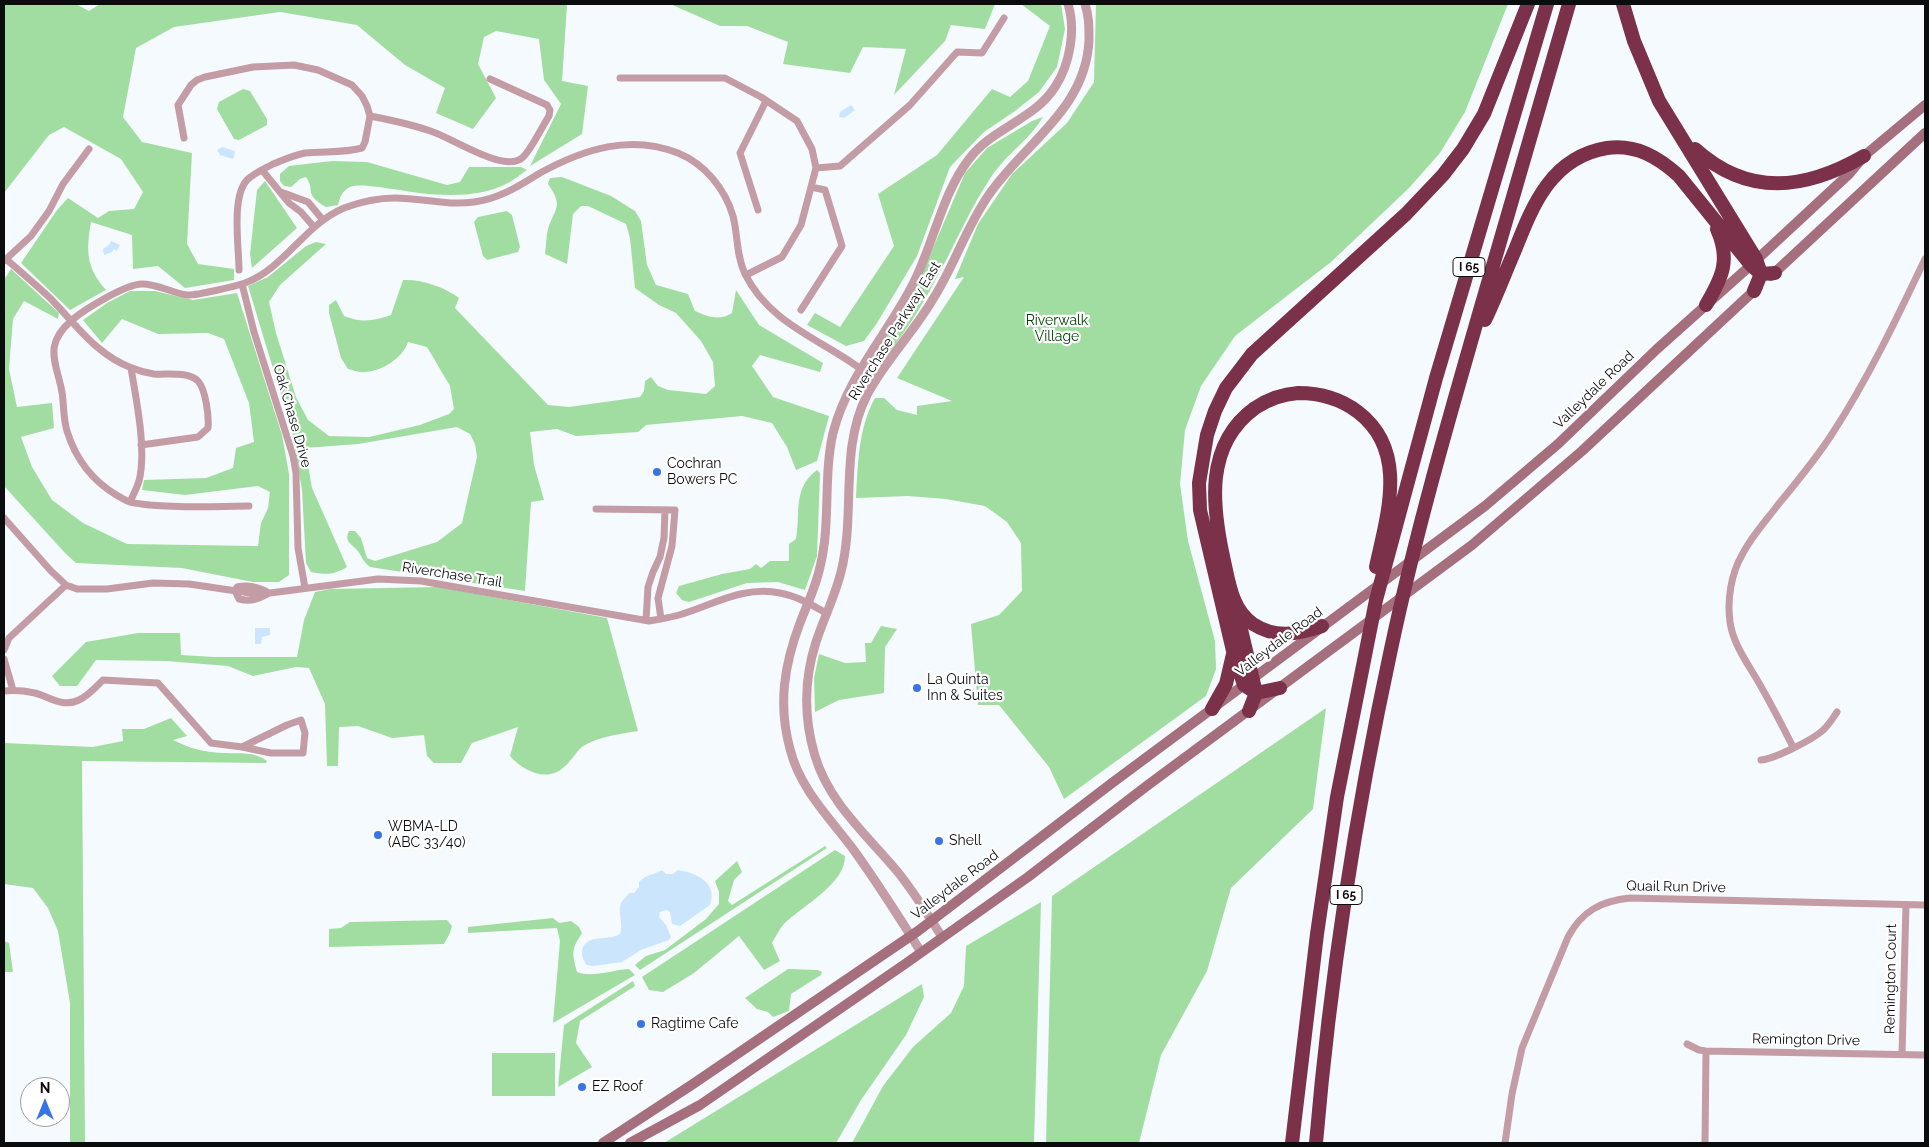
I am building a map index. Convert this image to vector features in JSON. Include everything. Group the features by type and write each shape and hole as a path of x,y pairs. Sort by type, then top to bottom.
{"highway":[{"path":"1251,685 1233,650 1200,510 1199,483 1207,435 1215,411 1226,388 1252,354 1406,214 1443,176 1463,149 1484,114 1528,4"},
{"name":"I 65","path":"1292,1143 1317,934 1337,798 1376,600 1374,576 1436,378 1547,4"},
{"name":"I 65","path":"1316,1143 1329,1020 1346,899 1391,649 1425,508 1470,344 1569,4"},
{"path":"1623,4 1648,79 1659,101 1761,268 1754,291"},
{"path":"1686,143 1721,169 1755,182 1772,184 1802,182 1824,176 1864,156"},
{"path":"1470,344 1494,301 1535,204 1554,177 1575,159 1588,153 1614,147 1640,150 1655,156 1679,176 1714,222 1761,268"},
{"path":"1706,305 1720,280 1723,269 1723,241 1714,222"},
{"path":"1249,711 1251,685 1235,604 1215,520 1216,477 1220,460 1229,437 1240,421 1261,404 1293,394 1319,394 1346,404 1364,417 1378,435 1388,461 1391,479 1389,533"},
{"path":"1235,604 1249,621 1273,632 1293,635 1322,626"},
{"path":"1212,708 1226,684 1233,650"},
{"path":"1251,685 1280,688"}],"main road":[{"name":"Valleydale Road","path":"1761,268 1864,156 1925,105"},
{"name":"Valleydale Road","path":"603,1143 932,921 1212,708 1251,685 1322,626 1431,548 1510,486 1558,444 1706,305 1761,268 1925,134"},
{"path":"630,1143 700,1105 1028,876 1498,524 1603,432 1754,291"}],"street":[{"name":"Riverchase Parkway East","path":"921,952 880,887 809,794 792,758 784,717 783,686 790,651 816,584 822,562 828,465 832,441 844,400 861,367 913,285 956,178 969,158 988,140 1028,114 1050,94 1057,84 1063,71 1071,42 1071,19 1068,4"},
{"name":"Riverchase Parkway East","path":"942,937 898,872 839,804 829,789 816,760 808,725 807,693 812,654 841,570 846,549 851,452 854,432 862,407 876,381 936,295 990,192 1058,118 1076,90 1086,64 1089,47 1090,25 1085,4"},
{"path":"816,168 840,166 910,105 957,52 982,53 1004,18"},
{"path":"184,138 178,105 191,85 205,77 253,68 294,65 318,70 352,85 362,96 367,106 370,116 362,148 351,151 304,153 286,158 247,180 242,188 238,202 239,270"},
{"path":"620,78 725,78 798,121 812,149 816,168 801,225 782,257 746,275"},
{"path":"370,116 440,134 484,156 501,161 514,162 523,158 549,116 550,110 547,105 490,79"},
{"path":"758,210 740,153 766,101"},
{"path":"248,506 165,506 130,502 106,489 85,470 76,456 66,428 61,390 52,356 57,338 71,321 129,286 142,284 161,287 186,295 198,295 242,284 256,278 278,263 323,220 348,207 375,200 403,198 455,204 481,201 511,191 541,173 593,149 630,145 655,146 683,155 694,162 716,181 725,195 733,216 740,259 746,275 771,309 785,321 861,367 876,381"},
{"path":"89,150 69,174 57,192 49,211 31,236 5,260 92,343 109,356 131,368 151,374 190,376 202,386 209,417 208,428 198,437 141,444"},
{"path":"262,170 278,190 314,227"},
{"path":"801,310 842,246 825,190 811,187"},
{"path":"278,190 308,202 323,220"},
{"path":"1793,747 1779,718 1745,661 1732,632 1730,603 1733,578 1741,556 1754,535 1804,473 1845,413 1894,323 1925,259"},
{"name":"Oak Chase Drive","path":"242,284 254,332 293,456 296,473 298,548 305,588"},
{"path":"130,502 139,481 142,463 131,368"},
{"path":"596,508 675,510 672,546 658,598 661,619"},
{"path":"646,620 650,580 660,557 663,544 665,510"},
{"path":"4,518 51,571 66,585 77,589 107,589 153,583 211,586 235,591 239,599 250,593 257,586 270,593"},
{"name":"Riverchase Trail","path":"235,591 237,587 250,593 258,600 270,593 378,579 421,581 646,620 678,615 734,595 751,592 781,593 809,603 826,613"},
{"path":"4,650 9,638 66,585"},
{"path":"4,659 13,690"},
{"path":"4,691 13,690 36,693 57,702 69,703 79,701 103,680 158,683 211,743 271,753 303,753 305,733 301,720 242,747"},
{"path":"1761,760 1773,757 1818,735 1825,729 1837,712"},
{"name":"Quail Run Drive","path":"1505,1143 1519,1060 1528,1033 1568,937 1584,915 1593,908 1614,900 1630,898 1925,905"},
{"name":"Remington Court","path":"1902,1054 1906,905"},
{"name":"Remington Drive","path":"1687,1044 1698,1050 1706,1051 1925,1055"},
{"path":"1705,1143 1706,1051"}],"green space":[{"path":"4,4 76,4 89,11 100,4 572,4 567,5 562,81 588,86 582,134 530,166 561,104 544,80 539,39 496,31 484,37 478,64 496,98 473,129 436,113 445,88 405,65 357,25 280,12 174,27 136,48 123,117 142,142 192,153 187,244 198,264 234,269 234,280 185,288 158,266 133,269 132,235 91,222 88,242 89,258 99,282 106,290 70,310 21,263 57,210 68,198 98,218 109,211 134,209 143,192 121,159 64,127 49,135 4,193"},
{"path":"670,4 995,4 985,29 951,25 945,41 894,95 906,49 863,47 850,73 783,64 788,42 747,26 720,26"},
{"path":"1021,4 1061,4 1065,29 1057,67 1039,92 984,132 950,167 917,256 877,323 864,341 846,346 807,325 815,313 840,327 894,246 878,194 937,155 992,89 1010,97 1028,81 1050,26"},
{"name":"Riverwalk Village","path":"1096,4 1508,4 1465,112 1440,153 1409,188 1331,262 1235,336 1201,386 1185,430 1180,484 1188,541 1215,641 1216,669 1206,696 1064,799 1049,767 999,705 978,705 971,624 999,615 1022,591 1021,543 1007,522 985,506 946,499 908,496 856,498 858,459 862,434 869,410 875,398 884,398 897,410 917,415 917,406 952,401 897,378 964,277 955,279 978,224 1012,174 1067,123 1094,82"},
{"path":"243,89 250,91 267,119 267,125 239,140 234,139 217,109 219,102"},
{"path":"1043,117 1032,132 993,174 977,200 917,313 881,364 875,364 875,357 919,281 965,173 987,148 1032,121"},
{"path":"332,161 367,162 447,185 460,182 469,167 521,167 527,170 510,182 495,189 466,194 421,193 372,186 354,186 343,192 338,205 326,207 319,203 312,195 306,177 300,179 291,187 284,186 280,181 280,174 289,166"},
{"path":"562,177 611,196 635,211 641,221 647,265 656,285 688,294 695,311 714,317 723,317 732,313 736,290 759,325 823,363 820,372 760,355 752,366 773,397 829,416 817,461 796,470 787,447 772,423 742,416 646,425 638,432 576,436 557,429 530,432 534,465 544,500 531,502 525,591 370,567 347,538 349,531 355,531 361,538 367,558 375,561 437,542 462,523 477,457 475,444 470,434 457,427 358,444 305,448 312,488 347,567 329,574 311,572 306,563 302,490 292,431 248,286 268,277 306,246 316,242 326,244 280,285 269,302 276,333 296,397 308,420 329,436 369,437 420,425 449,414 454,409 450,386 427,347 408,342 396,359 384,367 371,371 360,372 348,369 341,358 329,313 329,305 336,300 344,316 356,320 373,320 391,315 403,280 432,284 447,290 459,298 455,308 548,405 569,407 640,397 644,391 645,381 651,377 658,386 668,390 706,394 715,386 713,362 701,341 676,313 659,305 635,288 630,238 626,224 588,206 581,206 573,214 567,264 545,254 548,229 557,207 556,198 548,184 550,178"},
{"path":"265,181 297,228 252,268 250,254 257,190"},
{"path":"507,211 512,215 520,247 518,252 487,260 483,256 474,222 478,217"},
{"path":"11,269 59,313 58,319 24,301 13,319 9,369 17,407 52,403 54,428 21,437 32,467 52,500 83,523 127,544 258,546 261,523 268,508 270,492 258,486 185,495 142,490 144,480 206,478 233,468 236,448 254,442 249,403 224,339 208,333 158,334 122,319 102,343 83,320 107,303 130,291 155,291 193,300 237,293 282,435 289,474 289,575 279,582 253,582 182,568 76,563 4,486 4,280"},
{"path":"817,470 820,473 817,556 805,590 778,582 747,583 689,602 682,600 676,593 679,586 722,574 750,569 756,564 761,568 770,561 789,561 789,544 796,539 801,493 809,477"},
{"path":"438,587 607,618 638,731 591,742 582,747 557,772 543,775 528,770 510,756 518,727 472,743 461,763 434,763 427,756 424,735 392,738 358,726 339,727 338,766 327,766 325,704 309,668 296,667 253,676 228,666 166,661 96,660 77,686 60,686 52,676 86,642 138,633 180,633 181,655 297,657 304,620 315,592 330,589"},
{"path":"881,626 897,629 885,647 884,693 839,700 815,712 814,678 819,654 845,663 866,662 865,643 871,643"},
{"path":"1326,708 1313,809 1231,888 1207,971 1161,1055 1139,1143 1046,1143 1052,896"},
{"path":"171,718 187,736 173,740 179,743 211,752 252,754 267,761 266,763 82,761 85,1143 70,1143 70,1003 58,931 48,908 33,888 4,884 4,743 93,747 123,741 122,729 144,729"},
{"path":"825,846 827,848 640,970 635,965 646,956 665,950 706,919 719,904 719,892 715,881 737,861 742,872 734,880 728,901 732,905"},
{"path":"835,850 845,856 844,866 832,884 785,923 779,931 772,943 780,961 764,970 739,936 694,973 663,992 649,990 642,977"},
{"path":"1041,902 1034,1143 852,1143 883,1086 913,1047 951,1013 964,986 966,946"},
{"path":"553,918 559,923 571,921 579,927 582,933 574,952 577,972 596,974 629,969 635,975 553,1023 560,941 557,928 468,933 468,927"},
{"path":"447,920 452,926 444,944 329,947 329,929 341,928 350,922"},
{"path":"4,941 9,943 13,972 4,972"},
{"path":"788,969 818,970 822,972 821,975 791,994 789,1011 773,1017 768,1012 757,1009 745,998"},
{"path":"633,981 635,986 580,1021 576,1043 592,1067 558,1087 564,1025"},
{"path":"922,984 924,997 906,1035 861,1100 836,1143 664,1143"},
{"path":"492,1053 555,1053 555,1096 492,1096"}],"water":[{"path":"851,105 855,110 844,118 839,117 840,112"},
{"path":"222,147 235,151 233,159 220,155 217,150"},
{"path":"111,241 120,245 117,251 114,249 112,252 104,255 103,249"},
{"path":"255,628 270,628 270,635 262,637 261,644 255,644"},
{"path":"662,870 666,874 673,874 678,870 685,871 704,880 711,890 710,905 680,926 672,924 670,912 666,910 660,912 659,917 666,925 671,937 669,940 641,950 622,962 593,966 587,965 582,956 582,949 586,943 620,934 620,907 622,902 629,893 634,893 642,879"}],"place":[{"name":"Cochran Bowers PC","path":"657,472"},
{"name":"La Quinta Inn & Suites","path":"917,688"},
{"name":"WBMA-LD (ABC 33/40)","path":"378,835"},
{"name":"Shell","path":"939,841"},
{"name":"Ragtime Cafe","path":"641,1024"},
{"name":"EZ Roof","path":"582,1087"}]}
